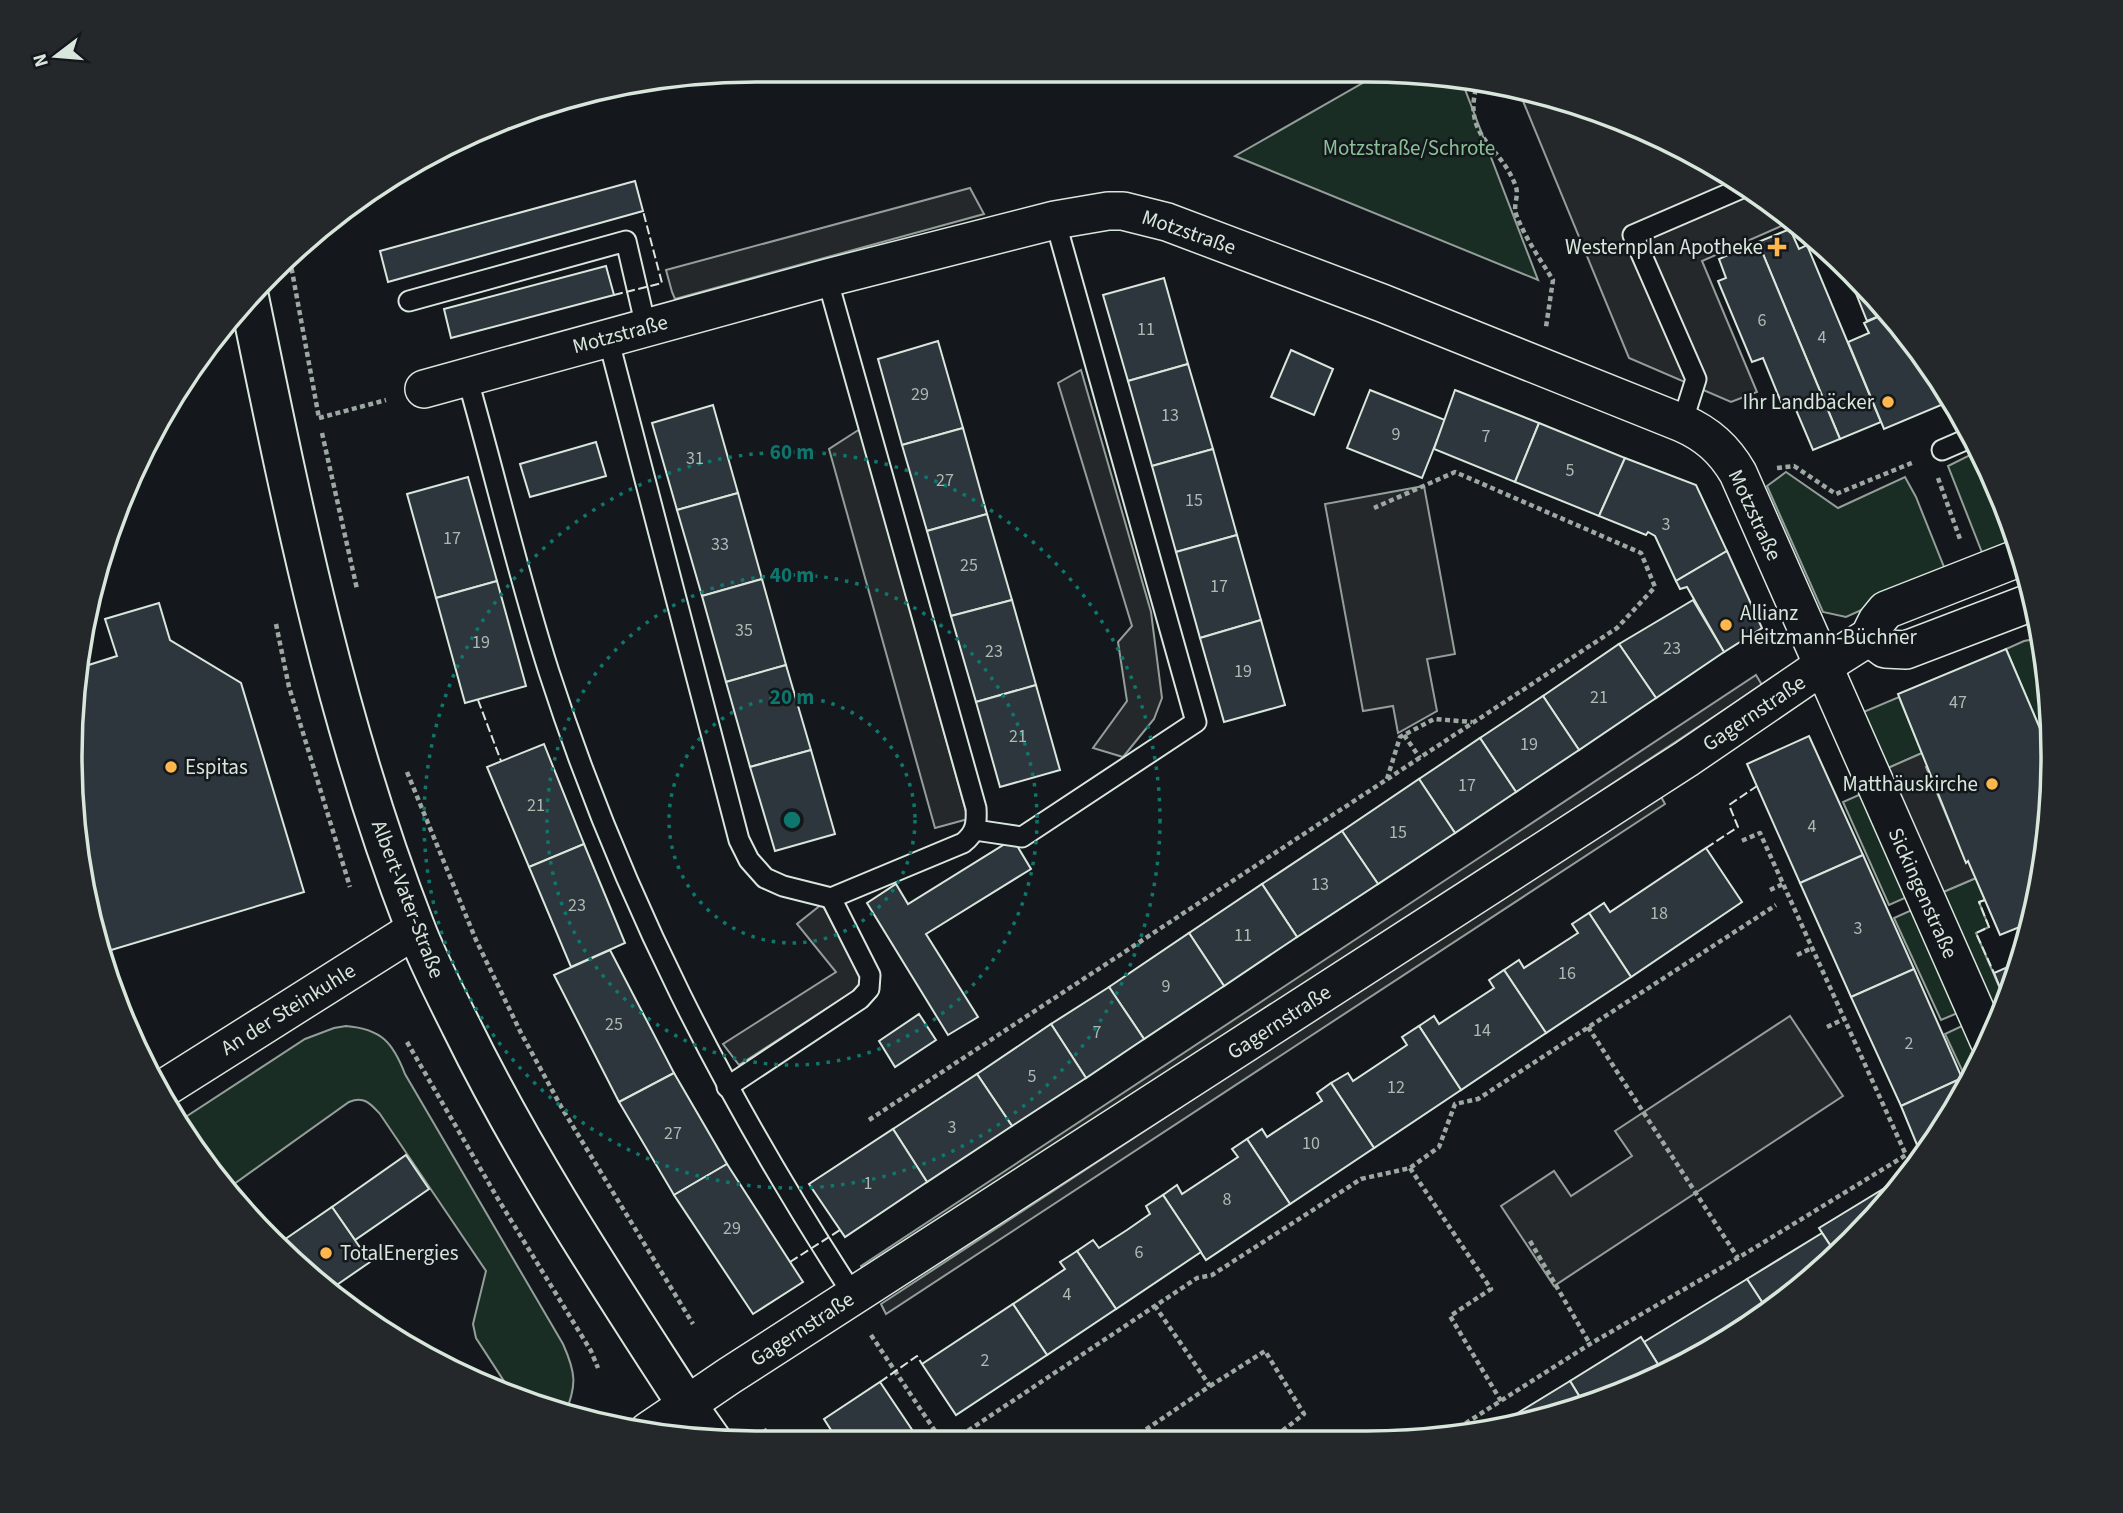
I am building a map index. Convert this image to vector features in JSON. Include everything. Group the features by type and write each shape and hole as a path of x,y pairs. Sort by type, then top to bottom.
{"main road":[{"name":"Albert-Vater-Straße","path":"252,310 322,635 359,762 416,929 472,1050 539,1174 704,1428"}],"street":[{"name":"Motzstraße","path":"424,389 827,278 1055,220 1108,211 1137,213 1369,298 1700,431 1716,443 1738,473 1823,666"},
{"name":"Gagernstraße","path":"687,1405 1686,759 1869,637 1886,610 2011,561"},
{"path":"1869,637 1885,649 1906,650 2023,605"},
{"name":"Sickingenstraße","path":"1823,666 1983,1028"},
{"name":"An der Steinkuhle","path":"168,1085 416,929"},
{"path":"659,1424 687,1405"}],"lane":[{"path":"1682,423 1696,379 1633,235 1734,192"},
{"path":"975,830 1022,837 1196,722 1055,220"},
{"path":"409,301 626,241 646,327"},
{"path":"608,338 739,840 749,860 765,878 783,887 831,898 963,843 975,830 976,808 827,278"},
{"path":"467,377 546,660 611,840 690,1018 775,1171 854,1296"},
{"path":"1936,453 1962,441"},
{"path":"727,1087 860,999 869,989 870,975 831,898"}],"path":[{"path":"1476,91 1472,111 1475,125 1516,186 1515,210 1526,238 1553,280 1540,366"},
{"path":"292,269 319,418 358,593"},
{"path":"319,418 424,389"},
{"path":"1738,473 1794,466 1836,494 1936,453 1964,549"},
{"path":"869,1121 1617,628 1655,587 1641,553 1455,472 1374,508"},
{"path":"1387,780 1400,737 1434,719 1474,723"},
{"path":"1404,735 1420,758"},
{"path":"403,762 476,940 541,1073 693,1324"},
{"path":"1466,1423 1590,1344 1738,1258 1906,1155 1760,833 1739,842"},
{"path":"1770,890 1783,884"},
{"path":"968,1431 1197,1278 1212,1275 1361,1179 1410,1168 1438,1147 1454,1104 1478,1099 1776,905"},
{"path":"1797,955 1812,948"},
{"path":"1827,1027 1844,1019"},
{"path":"1588,1027 1738,1258"},
{"path":"407,1042 498,1199 591,1351 598,1368"},
{"path":"1410,1168 1491,1289 1450,1316 1501,1401"},
{"path":"1530,1241 1590,1344"},
{"path":"1155,1306 1210,1386"},
{"path":"871,1335 935,1431"},
{"path":"1144,1431 1265,1351 1304,1414 1282,1431"}],"green space":[{"name":"Motzstraße/Schrote","path":"1364,82 1465,90 1538,280 1235,156"},
{"path":"1970,455 2007,545 1983,555 1948,466"},
{"path":"1786,472 1838,508 1905,477 1916,497 1946,572 1846,617 1823,612 1767,486"},
{"path":"2030,640 2040,728 2006,649"},
{"path":"1899,697 1922,753 1879,772 1854,716"},
{"path":"1861,794 1907,897 1889,905 1843,802"},
{"path":"1976,878 1985,900 1979,902 1989,927 1976,933 2000,987 1988,1016 1934,896"},
{"path":"1914,909 1960,1012 1941,1020 1894,918"},
{"path":"1966,1024 1975,1045 1962,1071 1945,1034"},
{"path":"346,1026 369,1030 384,1039 396,1054 405,1074 563,1344 573,1371 572,1395 569,1404 504,1381 476,1338 473,1324 486,1271 380,1114 370,1104 363,1100 349,1102 235,1183 196,1131 187,1116 305,1039"}],"shaded area":[{"path":"1523,101 1583,118 1665,152 1741,196 1782,226 1702,261 1757,392 1731,402 1629,358"},
{"path":"970,188 984,214 675,299 672,292 666,270"},
{"path":"1081,370 1151,612 1162,698 1154,719 1123,757 1093,748 1127,701 1118,642 1132,626 1058,383"},
{"path":"860,429 968,819 935,828 829,449"},
{"path":"1424,486 1455,654 1427,659 1437,711 1398,733 1393,706 1363,711 1325,504"},
{"path":"1756,675 1762,685 866,1275 861,1266"},
{"path":"1922,753 1966,862 1968,861 1976,878 1934,896 1879,772"},
{"path":"1659,793 1665,804 886,1314 881,1304"},
{"path":"822,904 865,984 739,1065 723,1044 836,972 797,924"},
{"path":"1790,1016 1843,1096 1554,1286 1501,1206 1554,1171 1571,1196 1632,1156 1615,1131"}],"building":[{"path":"635,181 643,211 388,282 380,251"},
{"path":"1787,230 1793,235 1799,249 1806,246 1808,248 1881,422 1840,439 1758,242"},
{"path":"1758,242 1840,439 1813,450 1791,398 1781,402 1763,358 1752,362 1718,281 1726,278 1719,259"},
{"path":"606,266 614,295 451,338 444,309"},
{"path":"1164,278 1188,364 1128,381 1103,295"},
{"path":"1856,294 1877,317 1867,321"},
{"path":"1877,317 1901,346 1941,405 1884,429 1848,342 1869,333 1864,323"},
{"path":"938,341 963,428 902,445 878,359"},
{"path":"1291,350 1333,369 1314,415 1271,397"},
{"path":"1188,364 1213,449 1152,466 1128,381"},
{"path":"1370,390 1445,420 1422,478 1347,448"},
{"path":"1455,390 1539,423 1515,482 1434,449"},
{"path":"713,405 738,493 677,510 652,423"},
{"path":"1539,423 1625,458 1599,516 1515,482"},
{"path":"963,428 987,514 927,531 902,445"},
{"path":"596,442 606,476 530,497 520,464"},
{"path":"1213,449 1237,535 1176,552 1152,466"},
{"path":"1625,458 1696,485 1727,551 1676,581 1655,536 1599,516"},
{"path":"468,477 497,581 436,598 407,494"},
{"path":"738,493 762,579 702,596 677,510"},
{"path":"987,514 1012,600 951,616 927,531"},
{"path":"1237,535 1261,620 1200,638 1176,552"},
{"path":"1727,551 1762,628 1724,652 1687,587 1680,589 1676,581"},
{"path":"762,579 786,665 726,682 702,596"},
{"path":"497,581 526,686 465,703 436,598"},
{"path":"1012,600 1036,685 976,702 951,616"},
{"path":"1693,600 1724,652 1656,698 1619,644"},
{"name":"Espitas","path":"159,603 170,640 241,683 304,892 111,950 95,888 88,845 82,756 88,665 117,656 105,619"},
{"path":"1261,620 1285,705 1224,722 1200,638"},
{"path":"1619,644 1656,698 1579,750 1543,696"},
{"name":"Matthäuskirche","path":"2006,649 2040,728 2041,756 2035,845 2019,927 2000,935 1968,861 1966,863 1898,694"},
{"path":"786,665 811,750 750,767 726,682"},
{"path":"1036,685 1060,770 1000,787 976,702"},
{"path":"1543,696 1579,750 1516,792 1480,738"},
{"path":"1809,736 1863,855 1800,883 1747,764"},
{"path":"1480,738 1516,792 1455,833 1419,779"},
{"path":"544,744 584,844 529,867 487,767"},
{"path":"811,750 835,834 775,851 750,767"},
{"path":"1419,779 1455,833 1378,884 1342,831"},
{"path":"1342,831 1378,884 1297,937 1262,884"},
{"path":"1013,839 1031,869 926,934 978,1017 948,1035 867,903 896,884 908,904"},
{"path":"584,844 625,943 571,967 529,867"},
{"path":"1706,848 1742,902 1631,977 1589,913 1604,903 1610,912"},
{"path":"1863,855 1914,969 1851,997 1800,883"},
{"path":"1262,884 1297,937 1224,986 1189,933"},
{"path":"1589,913 1631,977 1546,1033 1504,970 1519,960 1524,968 1578,933 1572,924"},
{"path":"1189,933 1224,986 1144,1039 1109,987"},
{"path":"610,950 674,1073 619,1102 554,975"},
{"path":"2007,967 2000,987 1994,973"},
{"path":"1914,969 1960,1075 1958,1080 1901,1106 1851,997"},
{"path":"1504,970 1546,1033 1461,1090 1419,1026 1434,1016 1439,1024 1494,988 1489,980"},
{"path":"1109,987 1144,1039 1086,1078 1051,1024"},
{"path":"919,1014 936,1040 895,1067 879,1041"},
{"path":"1051,1024 1086,1078 1012,1126 977,1074"},
{"path":"1419,1026 1461,1090 1374,1148 1331,1083 1348,1073 1353,1081 1407,1045 1402,1037"},
{"path":"674,1073 727,1164 674,1195 619,1102"},
{"path":"977,1074 1012,1126 927,1182 893,1129"},
{"path":"1958,1080 1917,1145 1901,1106"},
{"path":"1331,1083 1374,1148 1290,1204 1247,1139 1262,1129 1267,1137 1322,1101 1317,1093"},
{"path":"893,1129 927,1182 845,1237 809,1184"},
{"path":"1247,1139 1290,1204 1206,1260 1163,1195 1177,1185 1182,1194 1238,1157 1232,1149"},
{"path":"406,1155 429,1189 355,1240 332,1207"},
{"path":"727,1164 803,1282 753,1314 674,1195"},
{"path":"1883,1189 1830,1245 1819,1228"},
{"path":"1163,1195 1201,1252 1116,1309 1077,1251 1093,1240 1099,1248 1127,1230 1150,1214 1146,1206"},
{"name":"TotalEnergies","path":"332,1207 370,1262 338,1284 286,1239"},
{"path":"1822,1233 1830,1245 1762,1302 1747,1279"},
{"path":"1077,1251 1116,1309 1047,1355 1013,1304 1065,1269 1060,1262"},
{"path":"1747,1279 1762,1302 1704,1340 1658,1364 1644,1342"},
{"path":"1013,1304 1047,1355 956,1415 922,1364"},
{"path":"1641,1337 1658,1364 1579,1396 1570,1381"},
{"path":"1570,1381 1579,1396 1541,1408 1516,1414"},
{"path":"880,1382 913,1431 832,1431 824,1419"}],"fence":[{"path":"614,295 662,283 643,211"},
{"path":"478,700 501,761"},
{"path":"1706,848 1738,827 1729,805 1757,786"},
{"path":"1985,900 1979,902 1989,927 1976,933 1994,973"},
{"path":"790,1262 840,1230"},
{"path":"880,1382 917,1356 922,1364"}],"place":[{"name":"Westernplan Apotheke","path":"1777,247"},
{"name":"Ihr Landbäcker","path":"1888,402"},
{"name":"Allianz Heitzmann-Büchner","path":"1726,625"},
{"name":"Espitas","path":"171,767"},
{"name":"Matthäuskirche","path":"1992,784"},
{"name":"TotalEnergies","path":"326,1253"}]}
